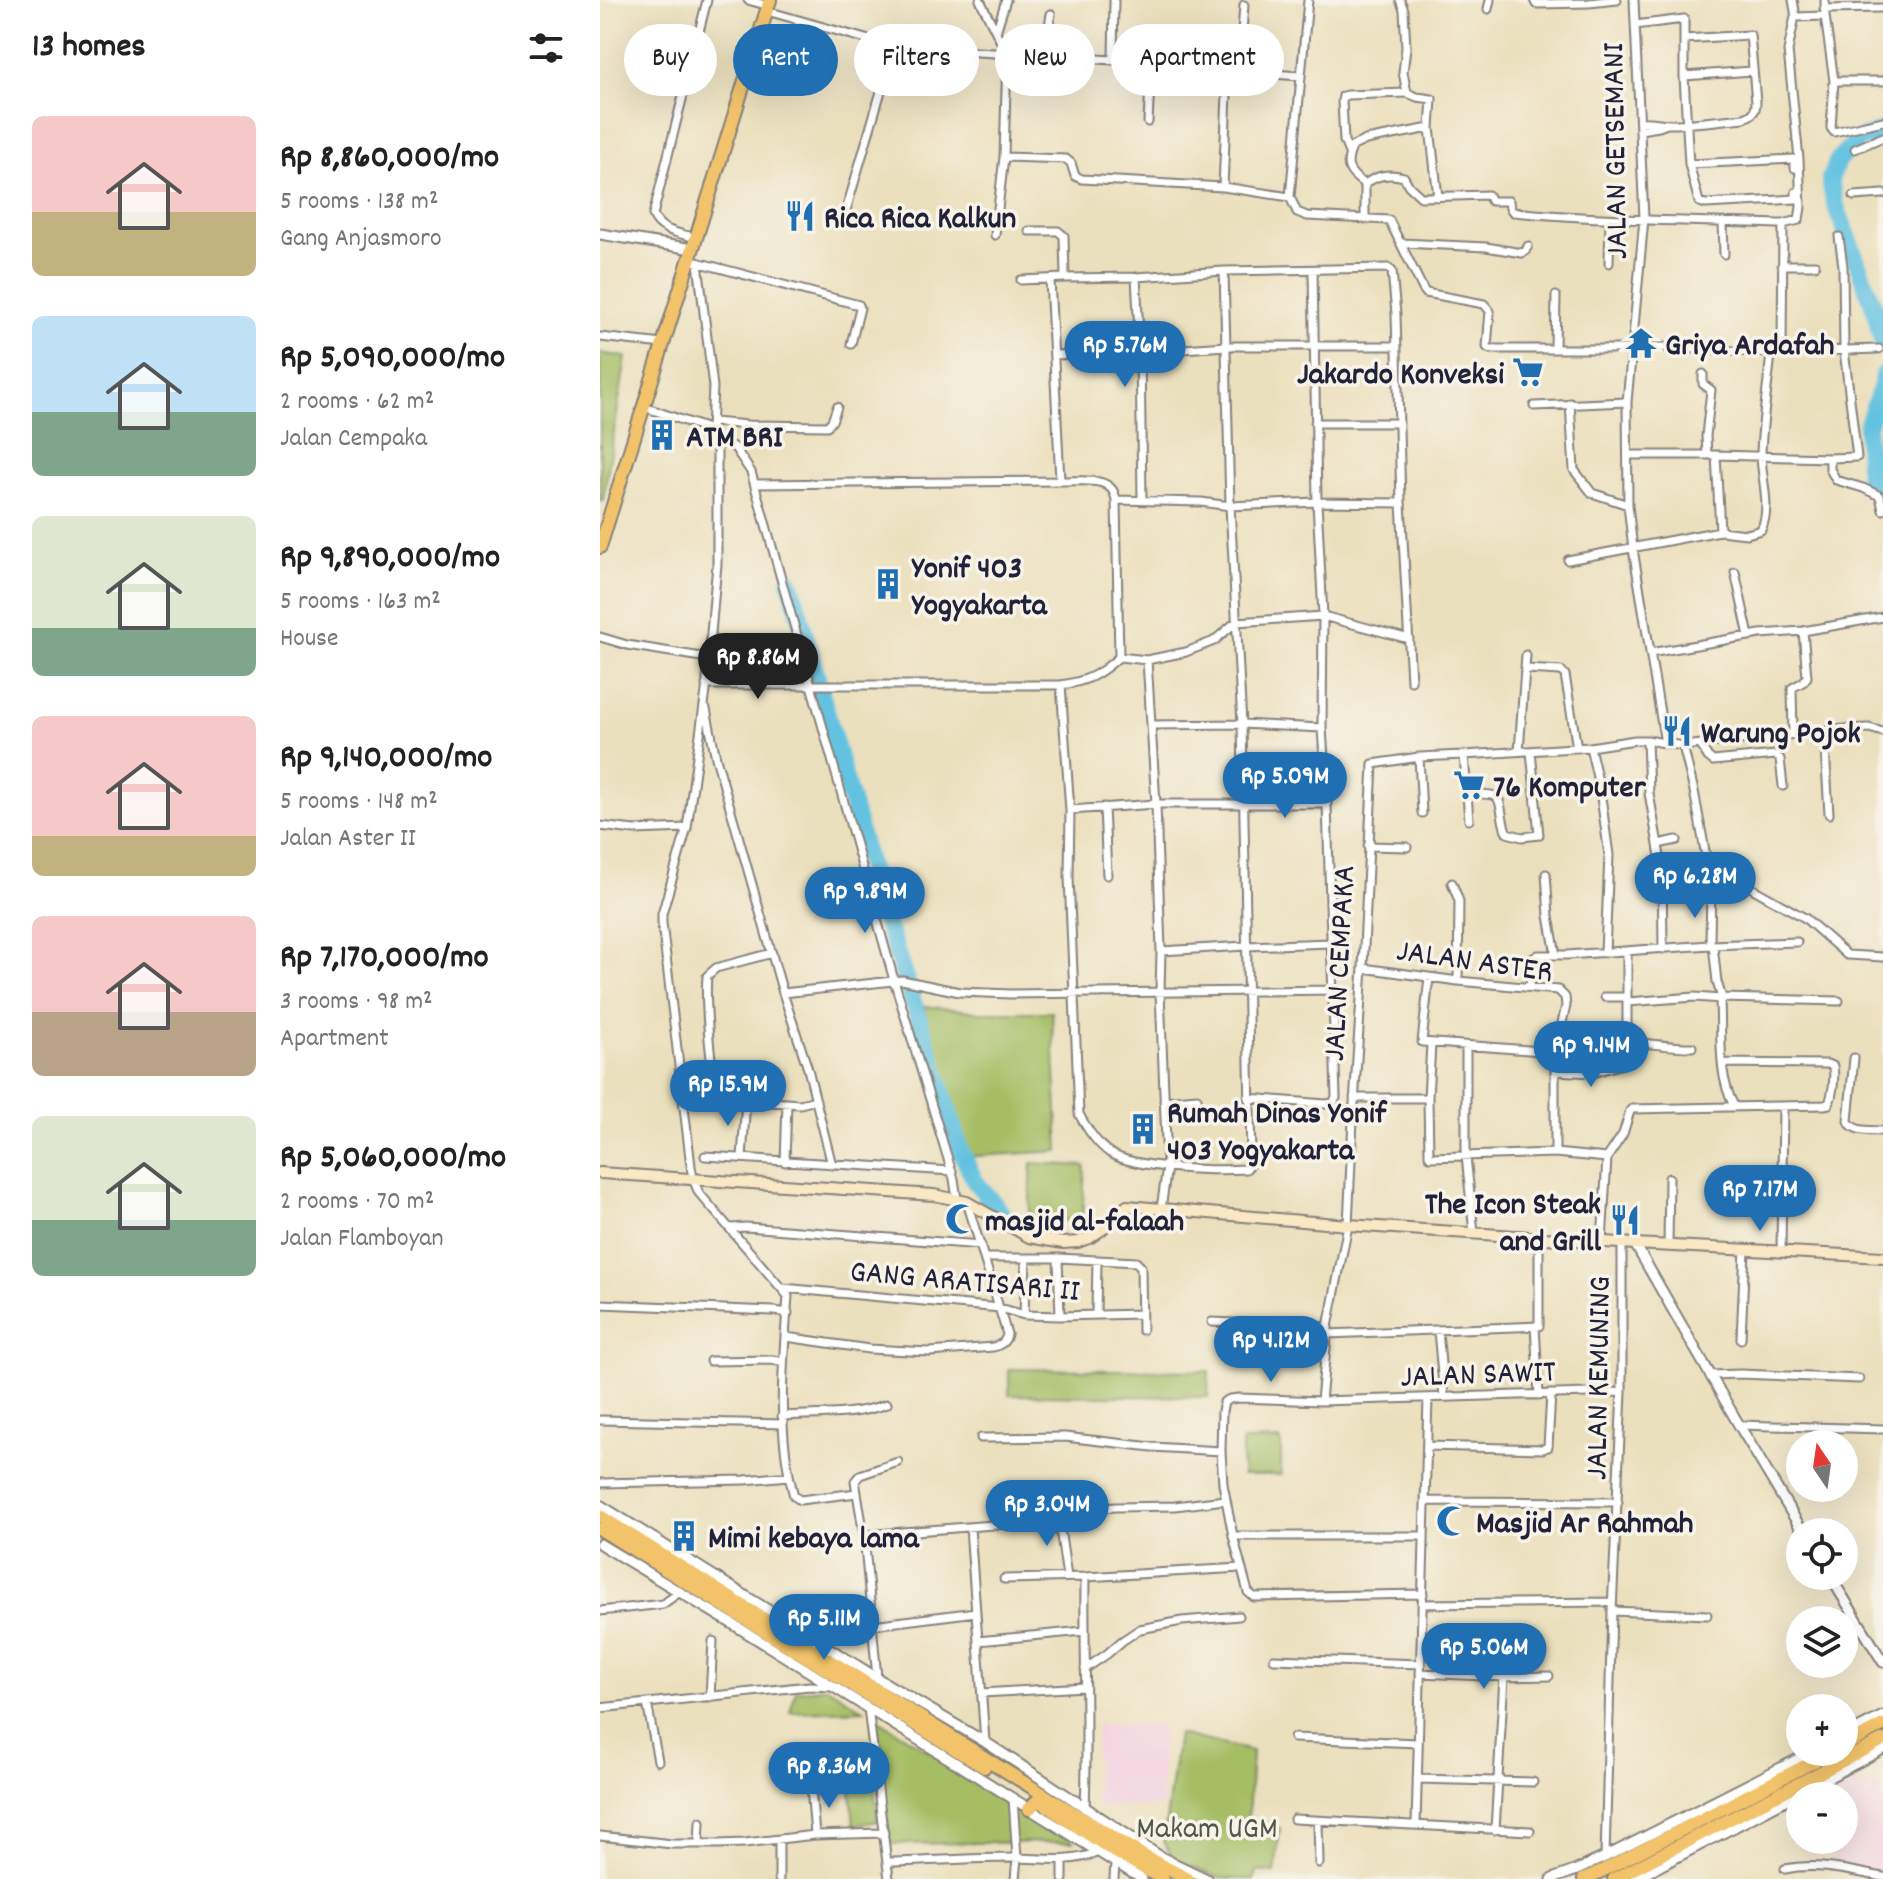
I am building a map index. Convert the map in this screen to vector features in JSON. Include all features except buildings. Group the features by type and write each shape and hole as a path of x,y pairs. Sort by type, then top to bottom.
{"main road":[{"path":"600,547 606,509 644,407 694,253 769,6"},
{"path":"600,1173 934,1195 962,1201 1029,1237 1063,1243 1091,1237 1127,1206 1539,1238 1883,1257"},
{"path":"600,1516 788,1627 1020,1780 1142,1855 1188,1879"},
{"path":"600,1529 1034,1805 1163,1879"},
{"path":"1858,1738 1883,1725"},
{"path":"1614,1879 1868,1753 1883,1740"},
{"path":"1584,1879 1805,1766"}],"street":[{"path":"707,0 653,215 662,228 694,253 713,387 712,426 717,438 717,564 705,699 687,828 662,923 693,1179 699,1193 788,1296 782,1420 794,1496 800,1500 857,1493"},
{"path":"748,0 854,34"},
{"path":"980,0 995,30"},
{"path":"998,24 1006,0"},
{"path":"1114,0 1114,24"},
{"path":"1308,0 1290,197 1297,212 1307,216 1389,220 1426,293 1488,306 1488,348 1660,347 1771,353 1879,349"},
{"path":"1400,0 1404,10 1406,48 1403,72 1407,93"},
{"path":"1534,0 1536,4 1617,0"},
{"name":"JALAN GETSEMANI","path":"1634,0 1644,219 1627,402 1628,505 1650,653 1669,744"},
{"path":"1365,184 1376,176 1396,175 1404,177 1421,197 1488,195 1491,201 1509,201 1513,212 1610,220 1783,224 1799,220 1799,159 1788,51 1795,16 1793,0"},
{"path":"1243,24 1244,5"},
{"path":"1795,16 1825,8 1883,8"},
{"path":"1825,8 1834,81 1831,128 1834,132 1883,121"},
{"path":"1049,24 1051,14"},
{"path":"1635,25 1684,19 1686,123 1689,164 1697,199 1702,203 1796,199 1794,159 1689,164"},
{"path":"1640,126 1658,121 1686,123 1750,116 1756,106 1750,35 1684,39"},
{"path":"1684,76 1752,71"},
{"path":"1284,75 1300,76"},
{"path":"1834,81 1883,81"},
{"path":"1349,153 1344,141 1343,96 1407,93 1432,99 1430,128 1438,197"},
{"path":"845,214 880,96"},
{"path":"995,235 1004,157 1006,96"},
{"path":"1148,122 1149,96"},
{"path":"1223,187 1227,96"},
{"path":"1365,184 1349,170 1347,161 1353,146 1366,140 1430,128"},
{"path":"1855,149 1883,137"},
{"path":"1004,157 1066,159 1071,163 1075,176 1082,179 1223,187 1290,197"},
{"path":"1365,184 1365,217"},
{"path":"1854,196 1883,194"},
{"path":"1609,263 1610,220"},
{"path":"1723,222 1724,254"},
{"path":"1782,352 1783,224"},
{"path":"1029,231 1062,233 1065,278"},
{"path":"600,234 694,253 859,305 851,344"},
{"path":"1628,455 1857,457 1844,350 1843,266 1839,237"},
{"path":"1401,243 1486,247 1522,253 1528,246"},
{"path":"1782,265 1815,265"},
{"path":"1021,280 1382,267 1392,271 1411,681"},
{"path":"1248,1098 1326,1104 1335,1101 1334,990 1322,728 1323,616 1317,502 1313,270"},
{"path":"1061,685 1070,810 1069,877 1079,1114 1098,1142 1112,1155 1126,1161 1167,1167 1246,1169 1251,1160 1242,724 1230,506 1224,271"},
{"path":"1136,277 1142,500"},
{"path":"1050,279 1060,481"},
{"path":"1555,349 1556,296"},
{"path":"600,337 663,344"},
{"path":"1054,355 1226,346 1397,346"},
{"path":"1568,560 1720,531 1752,533 1763,527 1761,455 1771,353"},
{"path":"1703,374 1703,384 1711,390 1706,436 1712,455 1720,531"},
{"path":"1534,406 1627,402"},
{"path":"1570,403 1574,470 1592,493 1628,505"},
{"path":"644,407 712,426 827,426 837,407"},
{"path":"1315,423 1399,423"},
{"path":"717,438 735,448 755,484 952,1171 981,1245 1007,1334 1002,1344 993,1347 930,1352 869,1349 786,1337"},
{"path":"1830,458 1830,469 1836,480 1880,496 1883,510"},
{"path":"755,484 1103,482 1115,491 1116,500 1119,657"},
{"path":"1116,500 1230,506 1317,502 1401,503"},
{"path":"1735,572 1749,636"},
{"path":"706,685 1061,685 1097,676 1119,657 1147,660 1186,652 1214,641 1236,622 1323,616 1409,639"},
{"path":"1650,653 1883,617"},
{"path":"1793,734 1792,688 1807,677 1803,631"},
{"path":"600,637 627,645 708,658"},
{"path":"1519,751 1526,655"},
{"path":"1147,660 1156,804 1167,1167 1161,1209"},
{"path":"1526,669 1561,671 1565,675 1577,748"},
{"path":"705,699 716,758 783,993 804,1055 832,1165"},
{"path":"1152,725 1242,724 1322,728"},
{"name":"JALAN CEMPAKA","path":"1348,1225 1372,766 1419,757 1577,748 1647,740 1683,746 1824,731 1869,728 1883,732"},
{"path":"1824,731 1829,814"},
{"path":"1647,740 1649,793 1662,868 1663,949"},
{"path":"1700,744 1708,757 1718,762 1776,755 1780,759 1783,786"},
{"path":"1683,746 1711,884 1711,945 1722,998 1722,1063 1727,1092 1734,1106"},
{"path":"1590,747 1609,855 1605,953"},
{"path":"1468,794 1494,795 1498,798 1507,833 1522,837 1539,835 1531,751"},
{"path":"1464,755 1469,820"},
{"path":"1419,757 1422,813"},
{"path":"1070,810 1156,804 1327,804"},
{"path":"1104,807 1107,875"},
{"path":"600,826 643,830 687,828"},
{"path":"1658,844 1677,840"},
{"path":"1368,846 1407,847"},
{"path":"1707,863 1805,918 1847,955 1883,957"},
{"path":"1546,874 1556,955"},
{"path":"1452,883 1459,901 1458,981"},
{"path":"1530,987 1532,959 1535,956 1797,942"},
{"path":"1161,951 1331,943"},
{"path":"1555,1071 1593,1073 1622,1064 1627,1042 1627,951"},
{"path":"772,953 716,968 707,976 715,1086 720,1097 787,1103 816,1100"},
{"name":"JALAN ASTER","path":"1363,968 1558,990 1565,997 1566,1006 1555,1052 1555,1153"},
{"path":"1429,977 1422,1042 1555,1052"},
{"path":"783,993 898,980 960,992 1011,994 1334,990"},
{"path":"1605,997 1839,1001"},
{"path":"1627,1042 1692,1047"},
{"path":"1431,1044 1428,1098 1429,1155 1433,1158 1555,1153 1607,1158"},
{"path":"1466,1046 1466,1156 1474,1233"},
{"path":"1854,1058 1848,1121 1858,1130 1883,1131"},
{"path":"1602,1242 1607,1158 1623,1134 1632,1109 1829,1104 1833,1066 1722,1063"},
{"path":"1164,1101 1197,1098"},
{"path":"1354,1098 1428,1098"},
{"path":"742,1158 746,1100"},
{"path":"785,1162 787,1103"},
{"path":"1781,1251 1783,1106"},
{"path":"705,1156 952,1171"},
{"path":"1668,1246 1669,1178"},
{"path":"1321,1401 1327,1331 1348,1225"},
{"path":"731,1228 981,1245"},
{"path":"1212,1322 1327,1331 1539,1326 1539,1238"},
{"name":"JALAN KEMUNING","path":"1605,1857 1622,1392 1622,1243"},
{"path":"1635,1244 1795,1518"},
{"path":"1741,1339 1745,1249"},
{"path":"985,1258 1129,1260 1139,1264 1142,1330"},
{"path":"1024,1315 1026,1258"},
{"path":"1058,1258 1060,1316"},
{"path":"1096,1315 1097,1260"},
{"name":"GANG ARATISARI II","path":"783,1288 1000,1308 1024,1315 1141,1314"},
{"path":"600,1304 788,1313"},
{"path":"1535,1326 1539,1395"},
{"path":"1438,1330 1444,1397"},
{"path":"710,1361 783,1362"},
{"path":"1710,1375 1859,1379"},
{"name":"JALAN SAWIT","path":"1221,1451 1224,1402 1239,1398 1321,1401 1622,1392"},
{"path":"1427,1446 1548,1447 1551,1394"},
{"path":"1416,1825 1428,1398"},
{"path":"600,1420 782,1420 874,1409 887,1404"},
{"path":"1739,1425 1883,1429"},
{"path":"981,1438 1065,1437 1221,1451 1225,1500 1233,1536 1248,1592 1254,1597 1423,1594"},
{"path":"877,1678 864,1535 855,1481 898,1462"},
{"path":"600,1483 789,1476"},
{"path":"864,1535 1019,1523 1090,1509 1175,1506 1225,1500"},
{"path":"1425,1501 1618,1502"},
{"path":"600,1505 788,1627 985,1742 1161,1857 1207,1879"},
{"path":"1058,1515 1067,1577"},
{"path":"970,1527 985,1742"},
{"path":"1233,1536 1424,1536"},
{"path":"600,1544 1013,1799 1034,1805 1142,1879"},
{"path":"1004,1579 1241,1568"},
{"path":"1085,1577 1088,1737 1085,1809"},
{"path":"1839,1590 1883,1662"},
{"path":"600,1611 663,1604 680,1592"},
{"path":"1422,1604 1612,1606 1707,1615"},
{"path":"873,1625 976,1612"},
{"path":"1085,1669 1140,1629 1182,1621 1239,1616"},
{"path":"978,1641 1084,1631"},
{"path":"710,1697 713,1641"},
{"path":"1274,1659 1504,1677 1549,1676"},
{"path":"1495,1830 1504,1677"},
{"path":"600,1708 809,1686 833,1687"},
{"path":"982,1693 1085,1687"},
{"path":"647,1703 658,1761"},
{"path":"868,1708 889,1879"},
{"path":"1858,1729 1883,1716"},
{"path":"1294,1738 1418,1743"},
{"path":"1635,1879 1868,1753 1883,1749"},
{"path":"1552,1879 1605,1857 1786,1765"},
{"path":"1417,1779 1533,1782"},
{"path":"811,1787 815,1835"},
{"path":"1013,1799 1017,1858 1015,1879"},
{"path":"1294,1819 1530,1831"},
{"path":"1318,1821 1319,1863"},
{"path":"699,1844 700,1822"},
{"path":"600,1836 699,1844 884,1833"},
{"path":"779,1840 779,1879"},
{"path":"887,1862 1017,1858 1063,1861 1099,1852"},
{"path":"1063,1861 1063,1879"},
{"path":"1114,1879 1115,1863"},
{"path":"1785,1869 1832,1867 1860,1876 1883,1877"}],"shaded area":[{"path":"1096,1725 1162,1725 1162,1806 1096,1806"},
{"path":"1858,1785 1880,1786 1880,1799 1883,1800 1883,1876 1833,1867 1834,1854 1858,1854"}],"green space":[{"path":"600,353 626,357 603,501 600,501"},
{"path":"924,1006 981,1012 1052,1012 1059,1151 960,1157"},
{"path":"1032,1163 1085,1166 1082,1222 1029,1217"},
{"path":"1009,1369 1209,1371 1208,1397 1009,1395"},
{"path":"1281,1440 1281,1475 1242,1475 1242,1441"},
{"path":"827,1687 864,1710 790,1712 796,1691"},
{"path":"877,1719 1069,1837 1073,1842 890,1844"},
{"name":"Makam UGM","path":"1178,1734 1252,1751 1248,1819 1280,1828 1275,1873 1256,1871 1254,1879 1227,1879 1175,1860 1163,1842"},
{"path":"872,1766 878,1821 854,1826 849,1772"}],"waterway":[{"path":"1883,131 1859,139 1838,160 1830,179 1834,201 1874,307 1883,345"},
{"path":"1883,375 1867,426 1868,481 1883,496"},
{"path":"790,581 877,895 959,1147 975,1181 1007,1220 1041,1231"}],"place":[{"name":"Rica Rica Kalkun","path":"800,216"},
{"name":"Griya Ardafah","path":"1641,343"},
{"name":"Jakardo Konveksi","path":"1528,372"},
{"name":"ATM BRI","path":"662,435"},
{"name":"Yonif 403 Yogyakarta","path":"888,584"},
{"name":"Warung Pojok","path":"1677,731"},
{"name":"76 Komputer","path":"1469,785"},
{"name":"Rumah Dinas Yonif 403 Yogyakarta","path":"1143,1129"},
{"name":"masjid al-falaah","path":"961,1219"},
{"name":"The Icon Steak and Grill","path":"1625,1220"},
{"name":"Masjid Ar Rahmah","path":"1452,1521"},
{"name":"Mimi kebaya lama","path":"684,1536"}]}
